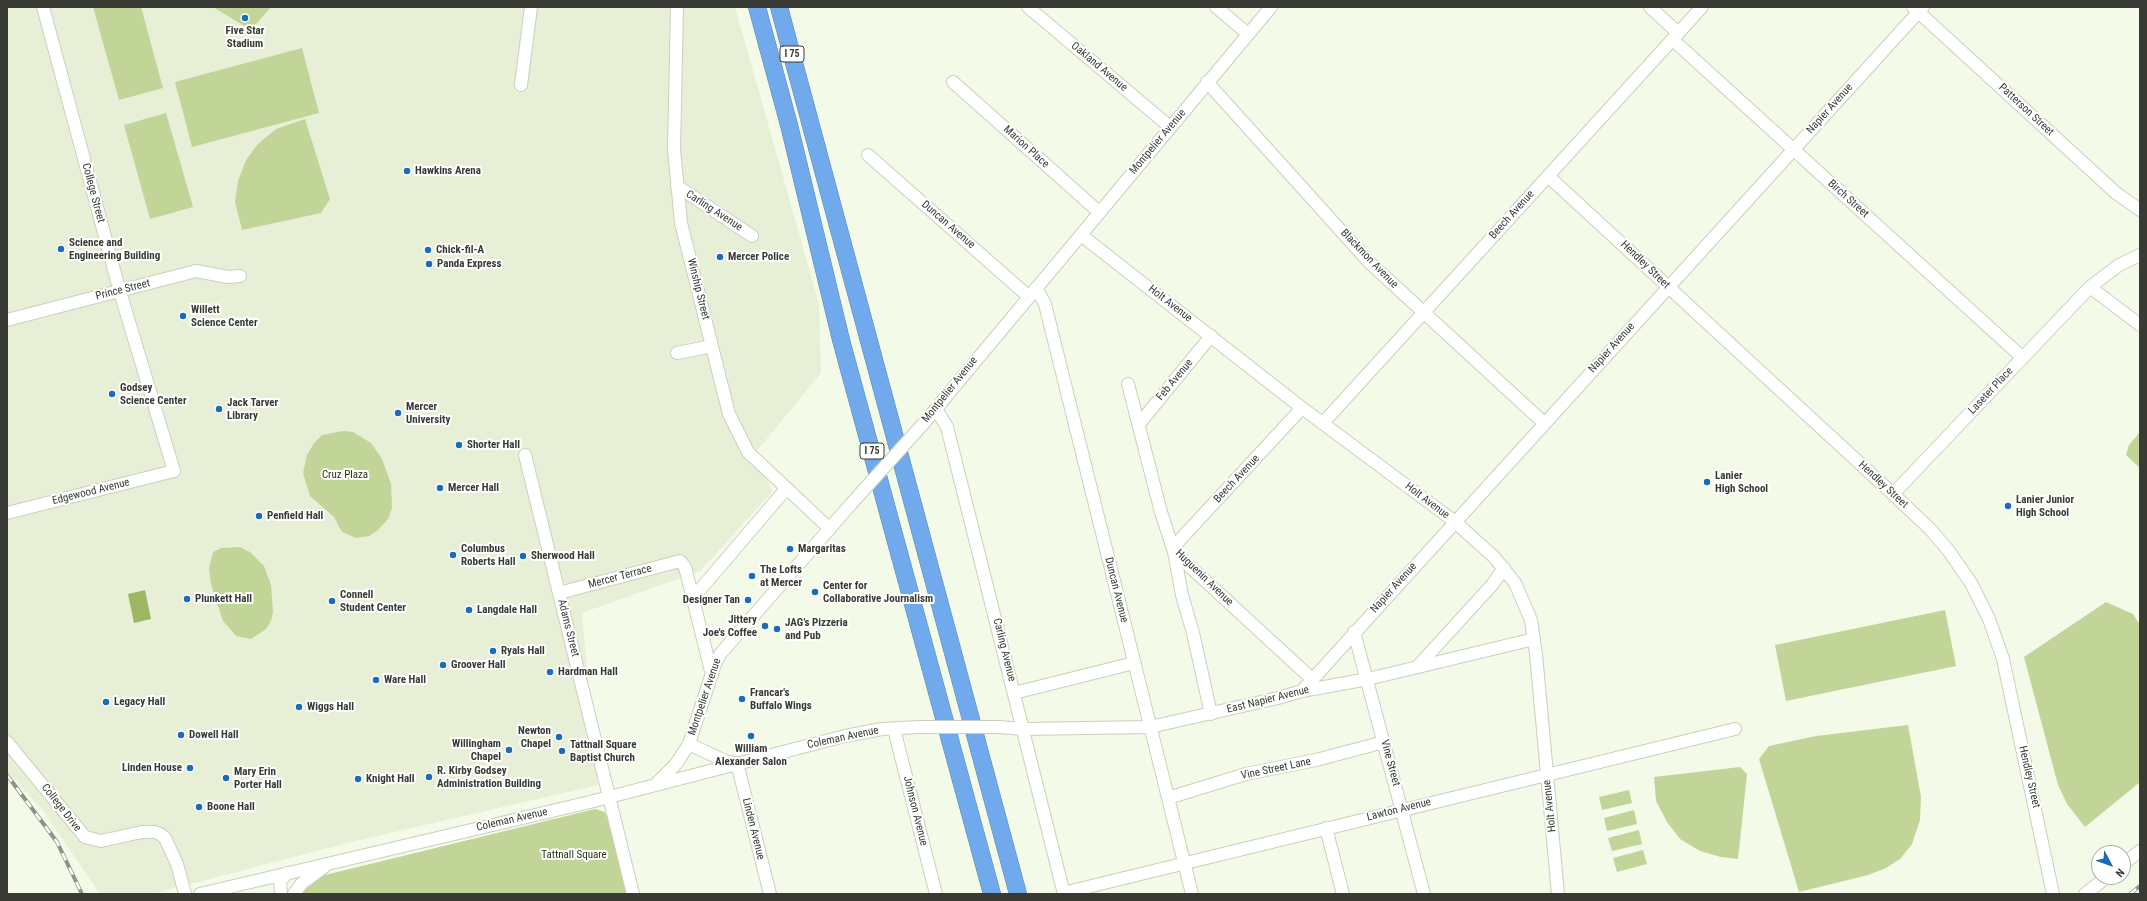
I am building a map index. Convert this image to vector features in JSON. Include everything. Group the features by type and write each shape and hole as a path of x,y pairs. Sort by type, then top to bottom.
{"highway":[{"name":"I 75","path":"779,7 1018,894"},
{"name":"I 75","path":"757,8 789,125 841,340 992,894"}],"street":[{"name":"College Street","path":"43,7 120,292 174,471"},
{"path":"521,85 530,7"},
{"name":"Winship Street","path":"676,7 674,149 677,186 682,222 728,414 748,452 830,530"},
{"name":"Oakland Avenue","path":"1028,7 1170,127"},
{"path":"1216,7 1248,34"},
{"name":"Montpelier Avenue","path":"654,785 676,764 689,744 715,664 721,653 936,409 1271,7"},
{"name":"Birch Street","path":"1650,7 1675,37 1794,149 2023,358"},
{"name":"Beech Avenue","path":"1323,423 1702,7"},
{"name":"Napier Avenue","path":"1302,691 1312,678 1454,521 1794,149 1918,9"},
{"name":"Patterson Street","path":"1918,9 2116,193 2140,210"},
{"name":"Marion Place","path":"953,82 1099,212"},
{"name":"Blackmon Avenue","path":"1207,82 1369,262 1544,423"},
{"name":"Duncan Avenue","path":"868,155 1045,304 1192,894"},
{"name":"Hendley Street","path":"1548,176 1614,235 1667,287 1930,529 1948,550 1971,582 1989,619 2003,659 2053,894"},
{"name":"Carling Avenue","path":"677,186 752,236"},
{"name":"Holt Avenue","path":"1081,235 1302,408 1454,521 1504,568 1524,600 1531,620 1558,894"},
{"name":"Laseter Place","path":"1893,494 2090,287 2119,266 2140,255"},
{"name":"Prince Street","path":"7,320 120,292 196,271 228,277 240,276"},
{"path":"2090,287 2140,325"},
{"name":"Feb Avenue","path":"1139,424 1211,336"},
{"path":"677,353 712,346"},
{"name":"Huguenin Avenue","path":"1128,384 1160,512 1174,552 1312,678"},
{"name":"Beech Avenue","path":"1174,552 1178,542 1302,408"},
{"name":"Carling Avenue","path":"936,409 947,427 1064,894"},
{"name":"Adams Street","path":"525,455 633,894"},
{"name":"Edgewood Avenue","path":"7,513 174,471"},
{"path":"712,675 693,598 786,489"},
{"path":"1174,552 1182,595 1211,714"},
{"name":"Mercer Terrace","path":"559,593 680,561 685,567 693,598"},
{"path":"1419,665 1492,585 1504,568"},
{"name":"Vine Street","path":"1354,632 1368,679 1424,894"},
{"name":"East Napier Avenue","path":"998,727 1023,729 1150,727 1211,714 1302,691 1368,679 1419,665 1534,639"},
{"path":"1014,693 1134,663"},
{"name":"Coleman Avenue","path":"200,894 609,797 845,736 894,729 998,727"},
{"name":"Johnson Avenue","path":"894,729 936,894"},
{"name":"Lawton Avenue","path":"1064,894 1326,828 1735,729"},
{"name":"College Drive","path":"7,742 85,837 100,841 142,832 160,834 165,838 178,864 185,894"},
{"name":"Vine Street Lane","path":"1168,798 1246,774 1316,760 1384,742"},
{"name":"Coleman Avenue","path":"689,744 725,761 737,763"},
{"name":"Linden Avenue","path":"737,763 770,894"},
{"path":"1326,828 1343,894"},
{"path":"2131,858 2140,851"},
{"path":"294,894 301,884 333,862"},
{"path":"281,894 280,881 287,873"},
{"path":"2085,894 2097,885"}],"shaded area":[{"name":"Mercer University","path":"7,7 735,7 819,304 821,373 756,452 772,492 700,571 582,613 598,785 347,843 152,894 100,894 44,812 7,771"},
{"path":"145,590 151,619 134,623 128,594"}],"green space":[{"path":"93,7 141,7 163,88 119,100"},
{"name":"Five Star Stadium","path":"213,7 271,7 255,25 246,27"},
{"path":"302,48 319,113 192,147 175,82"},
{"path":"166,113 193,207 150,219 124,125"},
{"path":"305,119 330,199 321,213 242,230 235,202 238,181 246,160 258,144 276,129"},
{"name":"Cruz Plaza","path":"343,431 353,432 371,443 382,459 391,484 392,508 388,519 377,531 369,536 356,538 342,532 334,517 310,496 303,473 307,455 314,443 322,435"},
{"path":"2140,432 2140,468 2126,455 2129,445"},
{"path":"240,547 250,552 264,566 271,585 273,612 271,621 266,629 251,639 236,636 223,621 211,584 209,569 213,552 221,548"},
{"path":"2106,602 2133,614 2140,625 2140,782 2085,827 2067,804 2058,785 2024,657"},
{"path":"1945,610 1956,666 1786,701 1775,645"},
{"path":"1908,725 1921,797 1920,820 1912,844 1900,859 1886,868 1868,875 1799,892 1759,759 1769,746 1816,736"},
{"path":"1740,767 1747,774 1738,859 1721,857 1700,851 1680,839 1667,822 1656,801 1654,777"},
{"path":"1629,790 1632,803 1602,810 1599,797"},
{"name":"Tattnall Square","path":"595,809 605,812 609,821 627,894 298,894 317,877"},
{"path":"1634,810 1637,824 1607,831 1604,818"},
{"path":"1639,830 1642,844 1612,851 1608,838"},
{"path":"1643,850 1647,864 1617,872 1613,858"}],"railway":[{"path":"7,775 57,842 82,894"},
{"path":"2130,894 2140,886"}],"place":[{"name":"Five Star Stadium","path":"245,18"},
{"name":"Hawkins Arena","path":"407,171"},
{"name":"Science and Engineering Building","path":"61,249"},
{"name":"Chick-fil-A","path":"428,250"},
{"name":"Mercer Police","path":"720,257"},
{"name":"Panda Express","path":"429,264"},
{"name":"Willett Science Center","path":"183,316"},
{"name":"Godsey Science Center","path":"112,394"},
{"name":"Jack Tarver Library","path":"219,409"},
{"name":"Mercer University","path":"398,413"},
{"name":"Shorter Hall","path":"459,445"},
{"name":"Lanier High School","path":"1707,482"},
{"name":"Mercer Hall","path":"440,488"},
{"name":"Lanier Junior High School","path":"2008,506"},
{"name":"Penfield Hall","path":"259,516"},
{"name":"Margaritas","path":"790,549"},
{"name":"Columbus Roberts Hall","path":"453,555"},
{"name":"Sherwood Hall","path":"523,556"},
{"name":"The Lofts at Mercer","path":"752,576"},
{"name":"Center for Collaborative Journalism","path":"815,592"},
{"name":"Plunkett Hall","path":"187,599"},
{"name":"Designer Tan","path":"748,600"},
{"name":"Connell Student Center","path":"332,601"},
{"name":"Langdale Hall","path":"469,610"},
{"name":"Jittery Joe's Coffee","path":"765,626"},
{"name":"JAG’s Pizzeria and Pub","path":"777,629"},
{"name":"Ryals Hall","path":"493,651"},
{"name":"Groover Hall","path":"443,665"},
{"name":"Hardman Hall","path":"550,672"},
{"name":"Ware Hall","path":"376,680"},
{"name":"Francar's Buffalo Wings","path":"742,699"},
{"name":"Legacy Hall","path":"106,702"},
{"name":"Wiggs Hall","path":"299,707"},
{"name":"Dowell Hall","path":"181,735"},
{"name":"William Alexander Salon","path":"751,736"},
{"name":"Newton Chapel","path":"559,737"},
{"name":"Willingham Chapel","path":"509,750"},
{"name":"Tattnall Square Baptist Church","path":"562,751"},
{"name":"Linden House","path":"190,768"},
{"name":"R. Kirby Godsey Administration Building","path":"429,777"},
{"name":"Mary Erin Porter Hall","path":"226,778"},
{"name":"Knight Hall","path":"358,779"},
{"name":"Boone Hall","path":"199,807"}]}
